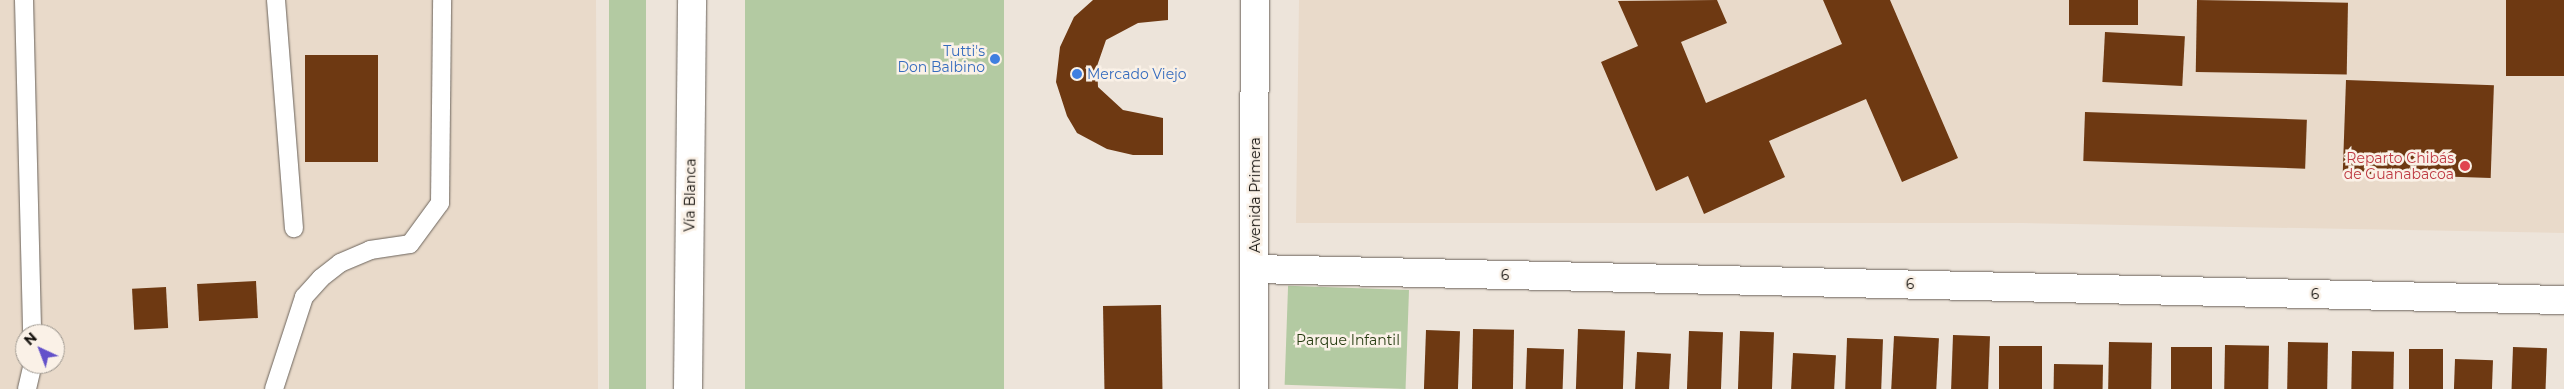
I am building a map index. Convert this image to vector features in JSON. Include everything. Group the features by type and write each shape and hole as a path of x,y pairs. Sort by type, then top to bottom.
{"street":[{"name":"Vía Blanca","path":"688,389 692,0"},
{"name":"Avenida Primera","path":"1254,389 1256,269 1255,0"},
{"name":"6","path":"1256,269 2564,300"}],"lane":[{"path":"24,0 32,324"},
{"path":"276,0 294,228"},
{"path":"274,389 304,298 321,278 340,263 370,250 410,244 432,220 440,203 442,0"},
{"path":"27,389 31,374"}],"shaded area":[{"path":"0,0 596,0 598,389 0,389"},
{"path":"1299,0 2564,0 2564,233 2023,223 1296,223"}],"green space":[{"path":"609,0 646,0 646,389 609,389"},
{"path":"745,0 1004,0 1004,389 745,389"},
{"name":"Parque Infantil","path":"1288,286 1409,290 1406,389 1285,385"}],"building":[{"name":"Mercado Viejo","path":"1093,0 1168,0 1168,20 1138,23 1106,40 1097,66 1098,87 1123,110 1163,118 1163,155 1133,155 1107,149 1077,133 1067,116 1056,82 1060,47 1074,17"},
{"path":"1717,0 1727,23 1681,42 1706,103 1842,44 1823,0 1890,0 1958,158 1902,182 1866,99 1769,141 1785,177 1704,214 1688,176 1656,191 1601,62 1638,46 1618,1"},
{"path":"2069,0 2138,0 2138,25 2069,25"},
{"path":"2197,0 2348,3 2347,75 2196,72"},
{"path":"2506,0 2564,0 2564,76 2506,76"},
{"path":"2105,32 2185,36 2182,86 2102,82"},
{"path":"305,55 378,55 378,162 305,162"},
{"path":"2346,80 2494,85 2491,178 2343,173"},
{"path":"2085,112 2307,120 2305,169 2083,161"},
{"path":"256,281 258,318 199,321 197,284"},
{"path":"166,287 168,328 134,330 132,289"},
{"path":"1161,305 1162,389 1104,389 1103,306"},
{"path":"1473,329 1514,330 1513,389 1472,389"},
{"path":"1578,329 1625,331 1623,389 1576,389"},
{"path":"1426,330 1460,331 1458,389 1424,389"},
{"path":"1689,331 1723,332 1721,389 1687,389"},
{"path":"1740,331 1774,332 1772,389 1738,389"},
{"path":"1953,335 1990,336 1988,389 1951,389"},
{"path":"1894,336 1939,338 1936,389 1891,389"},
{"path":"1847,338 1883,339 1881,389 1845,389"},
{"path":"2109,342 2152,343 2151,389 2108,389"},
{"path":"2288,342 2328,343 2327,389 2287,389"},
{"path":"2225,345 2269,346 2268,389 2224,389"},
{"path":"1999,346 2042,346 2042,389 1999,389"},
{"path":"2171,347 2212,347 2212,389 2171,389"},
{"path":"2513,347 2547,348 2546,389 2512,389"},
{"path":"1527,348 1564,349 1563,389 1526,389"},
{"path":"2409,349 2443,349 2443,389 2409,389"},
{"path":"2352,351 2394,352 2393,389 2351,389"},
{"path":"1637,352 1671,354 1669,389 1635,389"},
{"path":"1793,353 1836,355 1834,389 1791,389"},
{"path":"2455,359 2493,360 2492,389 2454,389"},
{"path":"2054,364 2103,365 2103,389 2054,389"}],"place":[{"name":"Tutti's Don Balbino","path":"995,59"},
{"name":"Mercado Viejo","path":"1077,74"},
{"name":"Reparto Chibás de Guanabacoa","path":"2465,166"}]}
